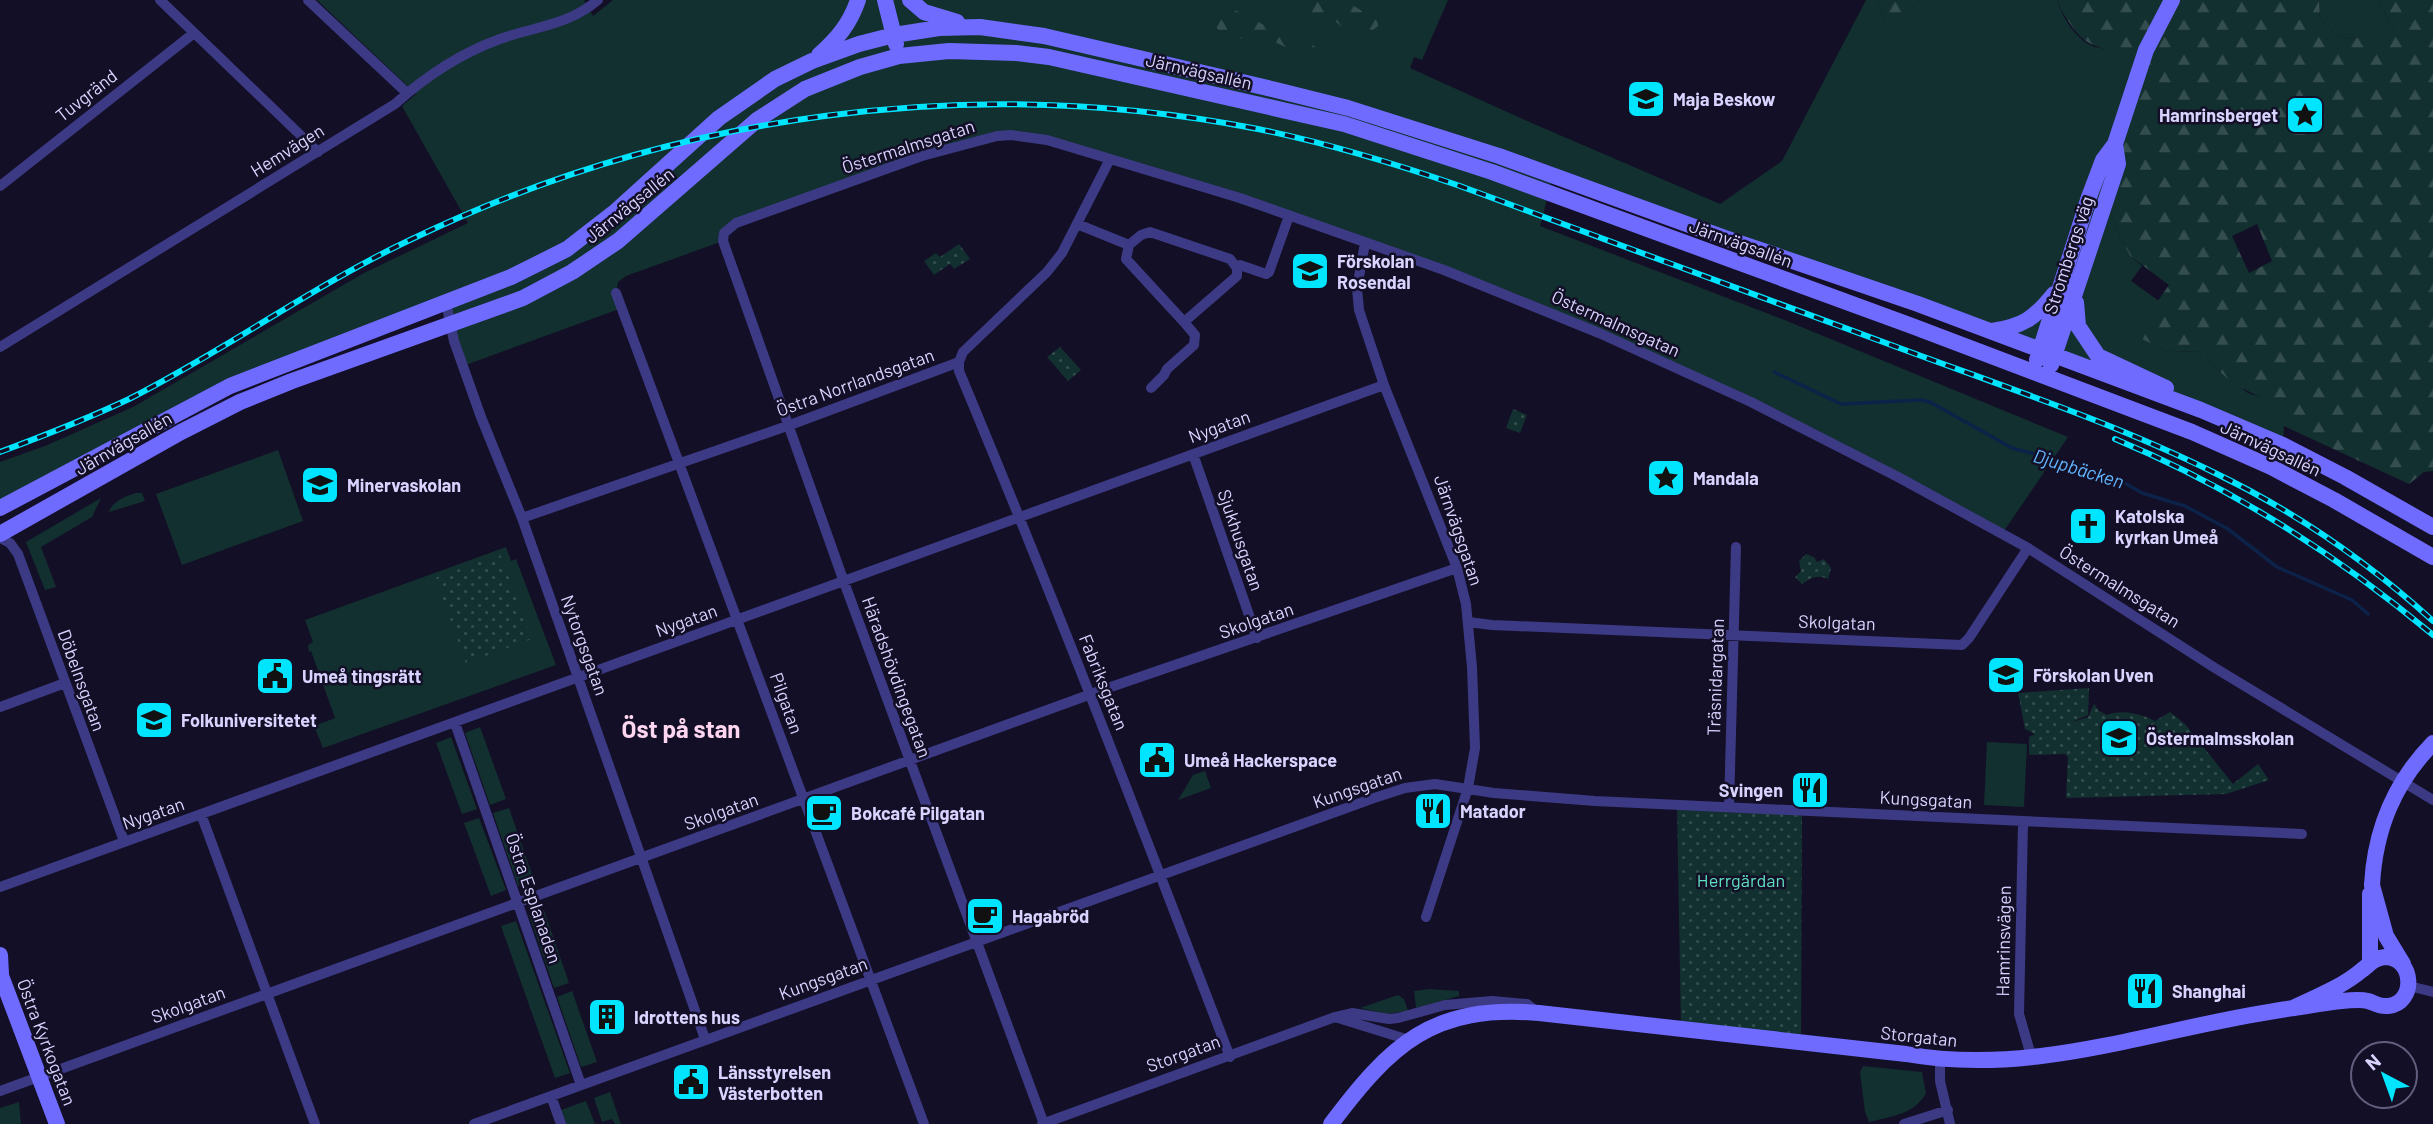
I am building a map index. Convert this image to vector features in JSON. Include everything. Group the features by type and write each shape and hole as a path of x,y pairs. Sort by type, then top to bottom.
{"main road":[{"path":"812,61 838,38 858,0"},
{"path":"885,0 899,56"},
{"path":"910,0 924,12 980,27"},
{"name":"Strombergs väg","path":"2038,374 2049,353 2067,288 2118,164 2115,144 2146,50 2172,0"},
{"name":"Järnvägsallén","path":"0,508 230,386 511,277 567,248 616,211 719,118 775,79 812,61 894,35 939,28 980,27 1015,30 1126,53 1348,108 1499,156 1990,331 2201,410 2283,445 2433,527"},
{"name":"Järnvägsallén","path":"0,536 181,432 240,402 531,294 595,259 638,226 757,120 779,104 826,79 899,56 970,51 1049,57 1344,124 1492,172 2192,432 2271,467 2433,557"},
{"path":"1990,331 2015,327 2028,321 2067,288 2078,326 2098,356 2154,380 2201,410"},
{"path":"2368,1001 2361,989 2360,978 2368,961 2369,902 2375,848 2387,811 2404,778 2433,743"},
{"path":"2372,885 2383,926 2408,974 2409,986"},
{"name":"Östra Kyrkogatan","path":"0,955 0,974 57,1124"},
{"path":"2368,961 2382,957 2391,958 2404,966"},
{"name":"Storgatan","path":"2293,1008 2344,983 2368,961"},
{"name":"Storgatan","path":"1331,1124 1374,1070 1409,1040 1443,1023 1470,1015 1500,1011 1893,1052 1940,1060 2032,1059 2293,1008 2368,1001 2379,1006 2392,1006 2405,996 2409,986"}],"street":[{"path":"160,0 317,152"},
{"path":"308,0 407,93"},
{"name":"Hemvägen","path":"0,347 395,104 456,57 502,38 576,16 598,0"},
{"name":"Tuvgränd","path":"0,186 194,33"},
{"name":"Östermalmsgatan","path":"723,241 724,233 736,223 922,156 997,136 1028,136 1240,198 1444,270 1599,332 1738,396 1898,477 2028,548 2215,668 2433,800"},
{"name":"Östra Norrlandsgatan","path":"522,518 790,425 959,362 963,352 1047,272 1062,253 1110,159"},
{"path":"1237,268 1240,265 1266,274 1269,272 1289,216"},
{"path":"1077,224 1129,245"},
{"path":"1151,388 1167,369 1194,345 1195,335 1126,259 1129,245 1141,235 1150,232 1230,259 1237,268 1237,276 1184,322"},
{"name":"Häradshövdingegatan","path":"723,241 909,761 1044,1124"},
{"name":"Järnvägsgatan","path":"1365,243 1357,288 1359,310 1384,385 1457,568 1468,622 1475,748 1468,788 1426,917"},
{"name":"Pilgatan","path":"616,293 924,1124"},
{"name":"Nytorgsgatan","path":"446,303 454,341 522,518 705,1039"},
{"name":"Fabriksgatan","path":"959,362 959,371 1020,518 1230,1056"},
{"name":"Nygatan","path":"0,887 1384,385"},
{"name":"Sjukhusgatan","path":"1193,454 1257,638"},
{"name":"Döbelnsgatan","path":"0,536 15,548 124,841"},
{"name":"Träsnidargatan","path":"1729,807 1736,547"},
{"name":"Skolgatan","path":"1468,622 1505,626 1962,645 2028,548"},
{"name":"Skolgatan","path":"0,1091 1090,695 1457,568"},
{"path":"0,707 65,683"},
{"name":"Östra Esplanaden","path":"455,723 580,1085"},
{"name":"Kungsgatan","path":"474,1124 1405,788 1435,785 1595,801 2302,834"},
{"path":"201,814 315,1124"},
{"name":"Hamrinsvägen","path":"2023,823 2019,1014 2032,1059"},
{"path":"2409,986 2433,992"},
{"name":"Storgatan","path":"1044,1124 1352,1013 1398,1018 1446,1005 1492,1001 1527,1004 1539,1013"},
{"path":"1335,1017 1409,1040"},
{"path":"1940,1060 1940,1082 1950,1124"},
{"path":"551,1096 561,1124"},
{"path":"1904,1124 1948,1110"}],"green space":[{"path":"317,0 584,0 593,16 613,0 1448,0 1422,60 1414,57 1410,68 1720,204 1782,161 1866,0 1877,0 1885,25 1894,16 1903,21 1919,0 2058,0 2070,26 2090,45 2109,49 2146,50 2106,199 2130,256 2142,266 2131,281 2159,301 2135,335 2168,352 2202,351 2220,372 2248,393 2266,399 2284,426 2283,445 1553,176 1540,226 1787,321 2068,437 2002,534 1751,402 1492,289 1079,149 997,136 736,223 723,241 626,276 618,282 616,293 622,308 463,366 446,303 284,365 0,508 0,462 45,446 133,407 364,273 468,223 402,106 416,94"},
{"path":"1215,0 1274,30 1307,39 1320,52 1318,58 1273,41 1263,43 1221,34 1210,18 1208,8"},
{"path":"1278,0 1344,0 1373,15 1378,26 1362,39 1348,32 1330,17 1301,10"},
{"path":"1877,0 1919,0 1903,22 1894,16 1885,26"},
{"name":"Hamrinsberget","path":"2058,0 2319,0 2320,17 2333,32 2347,39 2388,38 2394,31 2379,0 2433,0 2433,471 2424,472 2409,484 2284,426 2266,400 2234,384 2202,351 2168,352 2134,335 2169,285 2130,256 2106,199 2145,50 2113,50 2095,46 2078,34","holes":["2257,224 2272,261 2249,273 2232,236"]},
{"path":"2319,0 2379,0 2394,31 2388,39 2347,39 2333,32 2320,17"},
{"path":"959,244 970,259 954,269 950,264 934,275 924,261 936,253 940,257"},
{"path":"1060,347 1081,370 1068,381 1047,357"},
{"path":"1513,409 1527,415 1520,433 1506,428"},
{"path":"278,450 303,521 182,565 156,494"},
{"path":"142,493 145,501 109,512 116,502"},
{"path":"101,498 92,517 41,547 56,587 45,590 26,542"},
{"path":"506,547 511,561 516,559 556,665 323,748 314,726 335,718 311,651 309,652 308,645 313,642 305,620"},
{"path":"500,554 532,639 466,663 435,578"},
{"path":"1806,554 1814,557 1817,562 1824,559 1831,568 1828,579 1814,577 1802,584 1795,577 1801,571 1799,561"},
{"path":"2089,688 2088,715 2070,723 2088,717 2094,704 2099,711 2107,715 2131,713 2155,721 2170,712 2185,724 2233,784 2258,764 2269,780 2226,794 2066,798 2068,757 2065,754 2029,755 2029,737 2035,734 2025,729 2018,693"},
{"path":"480,727 506,799 490,805 465,733"},
{"path":"451,737 477,809 462,814 436,743"},
{"path":"1987,742 2027,744 2024,807 1984,805"},
{"path":"1205,771 1211,788 1178,800 1193,775"},
{"name":"Herrgärdan","path":"1677,805 1802,810 1801,1042 1681,1028"},
{"path":"509,808 534,880 518,886 493,813"},
{"path":"479,818 506,890 491,896 464,823"},
{"path":"544,910 569,983 554,988 529,915"},
{"path":"516,921 570,1073 555,1078 501,926"},
{"path":"572,991 597,1062 581,1067 557,997"},
{"path":"1414,991 1459,991 1459,996 1416,1008"},
{"path":"1398,995 1404,999 1408,1011 1386,1014 1360,1008"},
{"path":"1863,1066 1922,1072 1926,1093 1909,1110 1869,1122 1865,1112 1860,1072"},
{"path":"610,1092 621,1124 615,1124 612,1119 602,1122 594,1098"},
{"path":"586,1101 595,1124 566,1124 561,1110"},
{"path":"19,1102 21,1124 0,1124 0,1108"}],"waterway":[{"name":"Djupbäcken","path":"1774,372 1841,404 1921,400 1930,402 2012,448 2109,474 2142,493 2185,506 2228,529 2277,567 2352,600 2368,614"}],"railway":[{"path":"0,452 129,399 340,277 412,239 512,196 615,161 720,134 826,116 934,106 1042,105 1151,112 1258,129 1410,169 2097,421 2244,488 2302,521 2383,578 2433,621"},
{"path":"2115,439 2200,479 2281,525 2359,577 2433,635"}],"place":[{"name":"Maja Beskow","path":"1646,99"},
{"name":"Hamrinsberget","path":"2305,115"},
{"name":"Förskolan Rosendal","path":"1310,271"},
{"name":"Mandala","path":"1666,478"},
{"name":"Minervaskolan","path":"320,485"},
{"name":"Katolska kyrkan Umeå","path":"2088,526"},
{"name":"Förskolan Uven","path":"2006,675"},
{"name":"Umeå tingsrätt","path":"275,676"},
{"name":"Folkuniversitetet","path":"154,720"},
{"name":"Östermalmsskolan","path":"2119,738"},
{"name":"Umeå Hackerspace","path":"1157,760"},
{"name":"Svingen","path":"1810,790"},
{"name":"Matador","path":"1433,811"},
{"name":"Bokcafé Pilgatan","path":"824,813"},
{"name":"Hagabröd","path":"985,916"},
{"name":"Shanghai","path":"2145,991"},
{"name":"Idrottens hus","path":"607,1017"},
{"name":"Länsstyrelsen Västerbotten","path":"691,1082"}],"district":[{"name":"Öst på stan","path":"681,728"}]}
